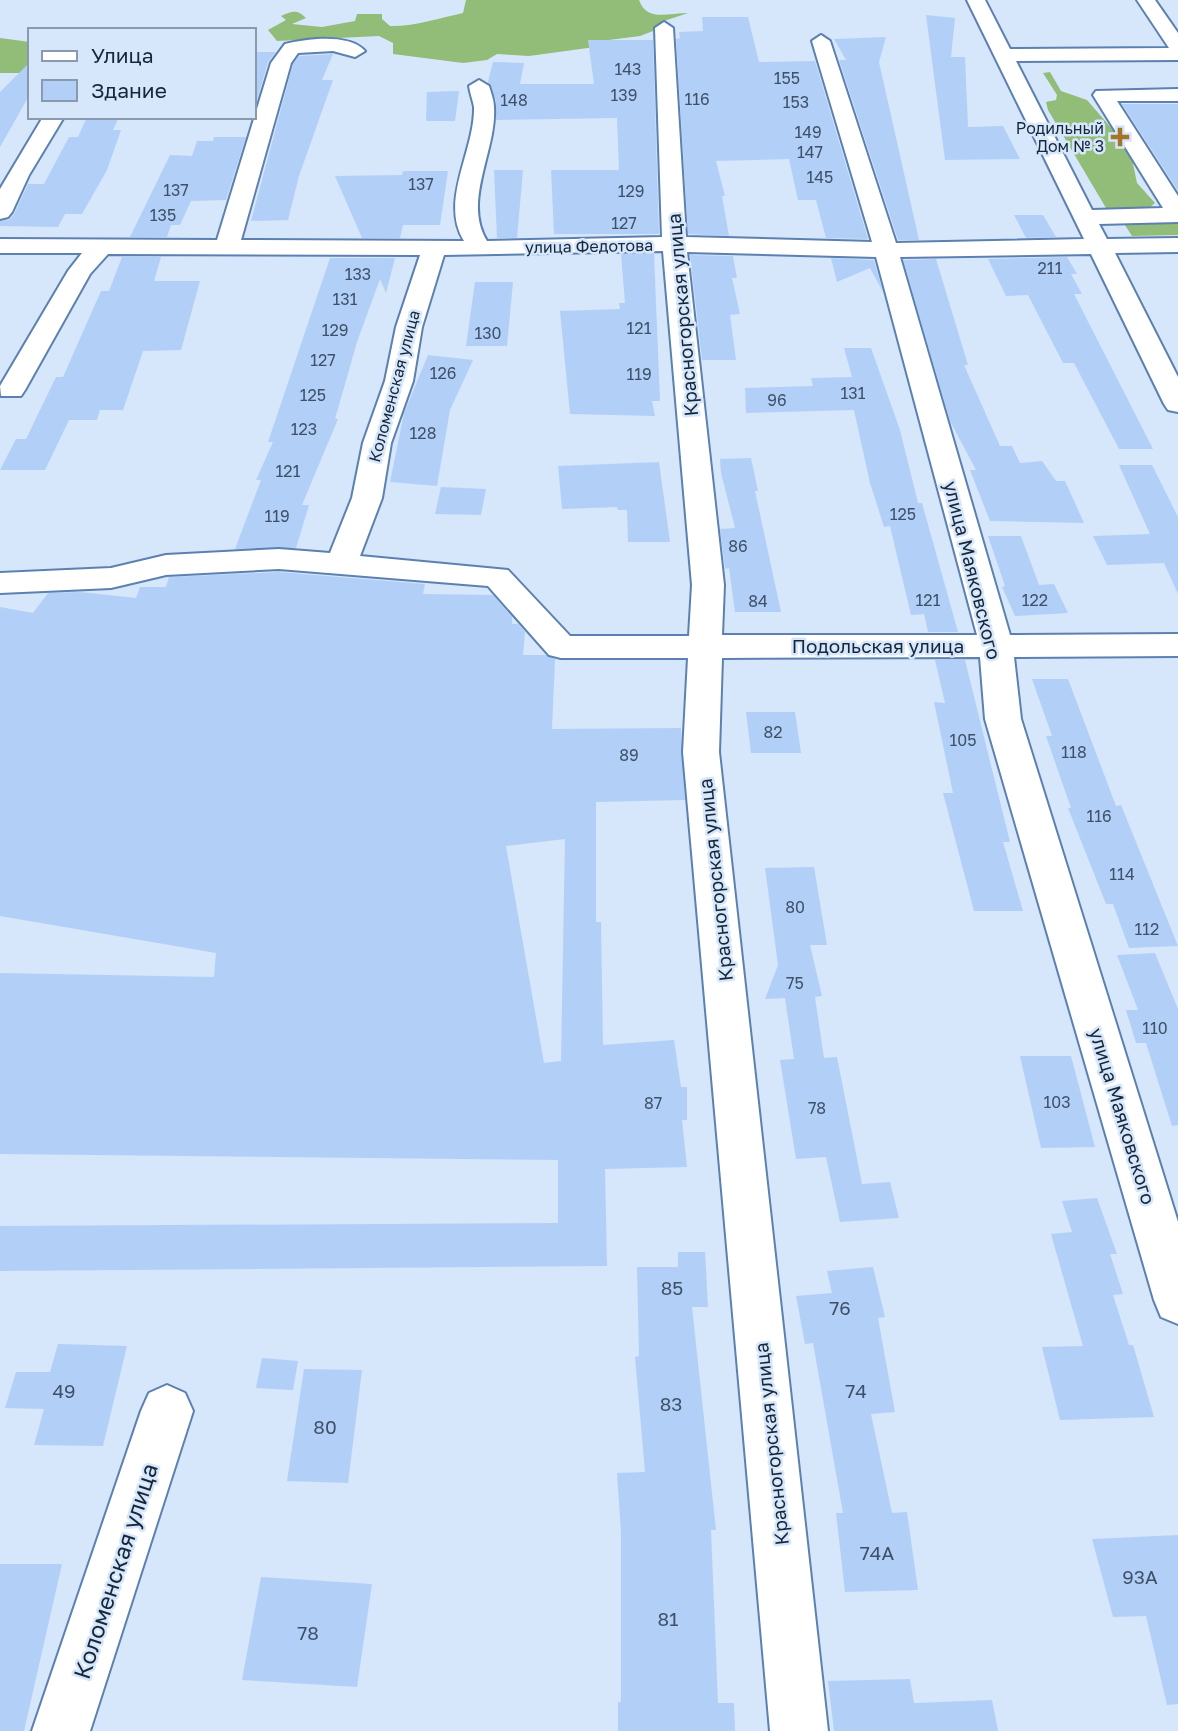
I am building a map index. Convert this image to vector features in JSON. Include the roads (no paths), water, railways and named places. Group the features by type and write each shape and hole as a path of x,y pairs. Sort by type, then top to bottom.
{"street":[{"path":"976,0 1178,404"},
{"path":"1146,0 1178,47"},
{"name":"Красногорская улица","path":"664,28 674,244 708,585 701,752 799,1731"},
{"name":"улица Маяковского","path":"821,41 886,250 996,644 1003,719 1178,1300"},
{"path":"227,247 281,63 292,48 334,45 355,51"},
{"path":"1003,55 1178,54"},
{"path":"479,86 484,108 466,208 468,229 480,248"},
{"path":"1178,95 1103,95 1178,214"},
{"path":"0,212 18,175 53,119"},
{"path":"1083,217 1178,214"},
{"name":"улица Федотова","path":"0,246 480,248 674,244 886,250 1097,244 1178,245"},
{"path":"11,390 80,271 102,246"},
{"name":"Коломенская улица","path":"342,563 367,498 377,443 399,381 409,327 433,248"},
{"name":"Подольская улица","path":"0,583 111,578 166,565 279,559 498,577 561,648 705,645 1178,645"},
{"name":"Коломенская улица","path":"61,1731 167,1411"}],"place":[{"name":"Родильный Дом № 3","path":"1120,137"}]}
